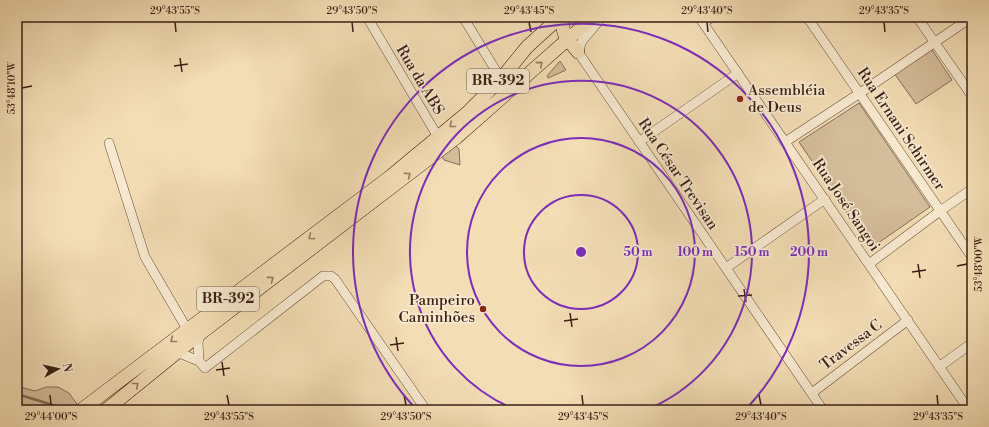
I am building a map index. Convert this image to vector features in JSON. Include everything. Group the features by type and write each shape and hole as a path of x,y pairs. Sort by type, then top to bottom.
{"highway":[{"name":"BR-392","path":"81,410 376,188 467,113 501,79 526,47 567,31 594,17"},
{"name":"BR-392","path":"106,410 201,333 446,146 556,50 567,31"}],"street":[{"name":"Rua da ABS","path":"367,17 438,137"},
{"path":"463,17 501,79"},
{"path":"567,31 582,41 602,17"},
{"path":"701,20 712,17"},
{"name":"Rua Ernani Schirmer","path":"808,17 972,257"},
{"path":"917,17 972,96"},
{"path":"785,142 972,17"},
{"name":"Rua José Sangoi","path":"701,20 969,410"},
{"name":"Rua César Trevisan","path":"567,31 638,142 823,410"},
{"path":"638,142 738,73"},
{"path":"109,144 145,257 187,329"},
{"path":"869,264 972,189"},
{"path":"726,268 825,200"},
{"path":"202,364 323,276 331,276 335,279 426,410"},
{"name":"Travessa C","path":"812,393 908,320"},
{"path":"201,333 198,342 202,364"},
{"path":"939,367 972,343"},
{"path":"177,352 202,364"}],"shaded area":[{"path":"930,47 952,80 916,104 894,73"},
{"path":"560,61 566,70 548,78 547,76"},
{"path":"859,103 930,207 871,248 799,142"},
{"path":"456,146 459,149 460,165 444,160 442,156"},
{"path":"17,386 35,391 46,387 58,387 69,393 77,404 71,410 17,409"}],"waterway":[{"path":"17,394 56,406 60,410"}],"place":[{"name":"Assembléia de Deus","path":"740,99"},
{"name":"Pampeiro Caminhões","path":"483,309"}]}
